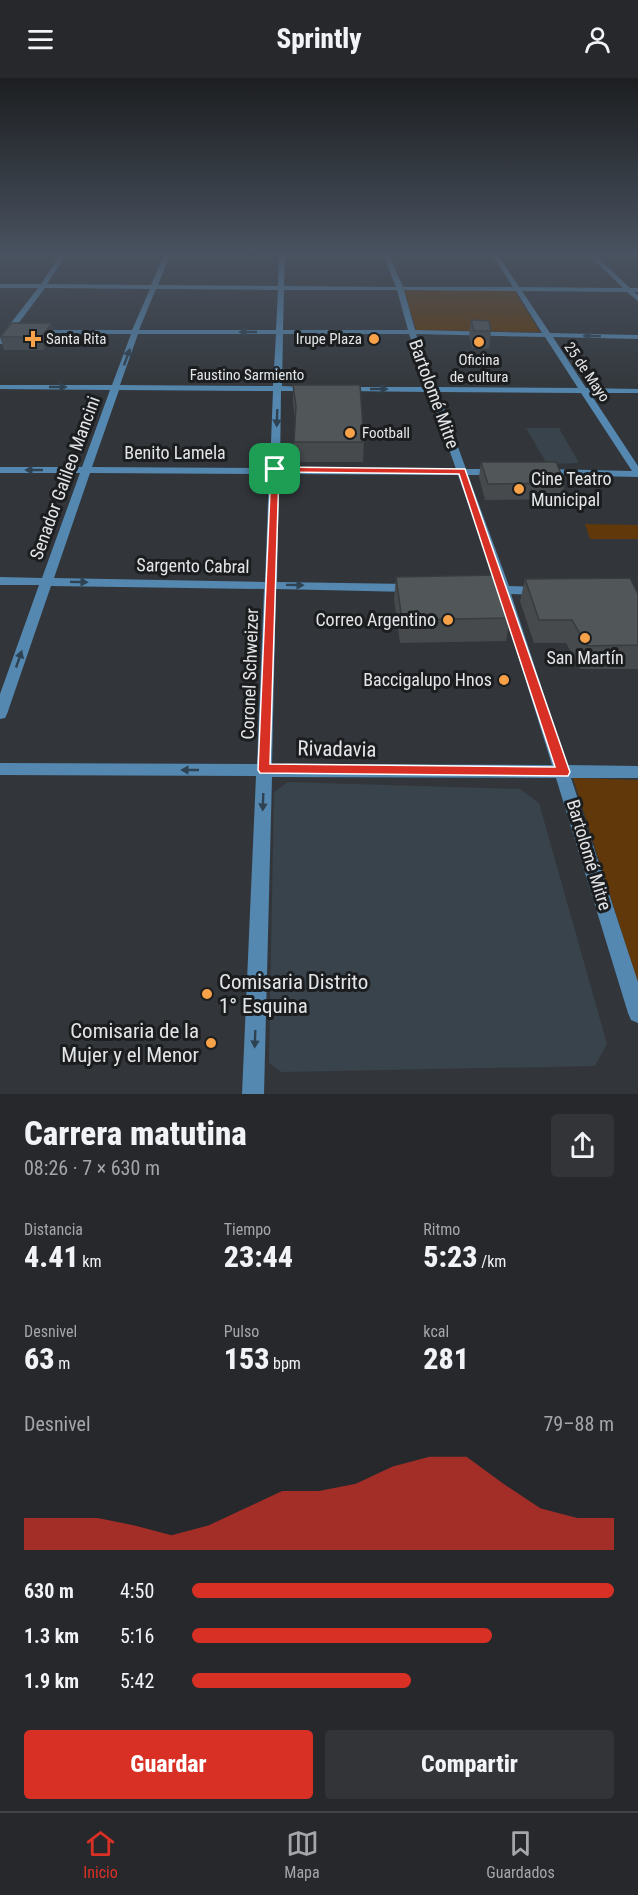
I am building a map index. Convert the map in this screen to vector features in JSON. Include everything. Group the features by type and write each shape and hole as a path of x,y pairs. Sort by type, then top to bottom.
{"street":[{"path":"0,342 4,332 29,302"},
{"name":"Senador Galileo Mancini","path":"0,714 45,581 135,332 149,302"},
{"name":"Coronel Schweizer","path":"253,1094 281,302"},
{"name":"Bartolomé Mitre","path":"404,302 412,332 504,590 638,1013"},
{"name":"25 de Mayo","path":"526,302 638,474"},
{"path":"4,332 20,332"},
{"path":"31,332 412,332 638,337"},
{"name":"Faustino Sarmiento","path":"0,387 314,389"},
{"path":"338,389 638,391"},
{"name":"Benito Lamela","path":"0,470 275,469 509,472"},
{"path":"532,472 638,474"},
{"name":"Sargento Cabral","path":"0,581 422,588"},
{"path":"480,589 549,591"},
{"name":"Rivadavia","path":"0,769 638,772"}],"shaded area":[{"path":"408,302 522,302 540,332 416,330"},
{"path":"526,428 559,428 579,463 547,464"},
{"path":"585,524 638,525 638,539 590,539"},
{"path":"573,778 638,780 638,984"},
{"path":"288,782 520,789 539,803 607,1044 595,1066 281,1072 269,1063 274,792"}],"building":[{"path":"471,320 489,321 491,331 474,331"},
{"path":"12,323 52,323 41,337 0,337"},
{"path":"293,385 360,385 364,442 294,442 296,406"},
{"path":"481,462 556,462 565,483 488,484"},
{"path":"497,575 510,618 402,620 396,577"},
{"path":"630,578 638,594 638,645 587,646 572,620 539,620 525,579"}],"place":[{"name":"Santa Rita","path":"33,339"},
{"name":"Irupe Plaza","path":"374,339"},
{"name":"Oficina de cultura","path":"479,342"},
{"name":"Football","path":"350,433"},
{"name":"Cine Teatro Municipal","path":"519,489"},
{"name":"Correo Argentino","path":"448,620"},
{"name":"San Martín","path":"585,638"},
{"name":"Baccigalupo Hnos","path":"504,680"},
{"name":"Comisaria Distrito 1° Esquina","path":"207,994"},
{"name":"Comisaria de la Mujer y el Menor","path":"211,1043"}],"route":[{"path":"275,469 462,471 504,590 563,772 264,770 275,469"}]}
